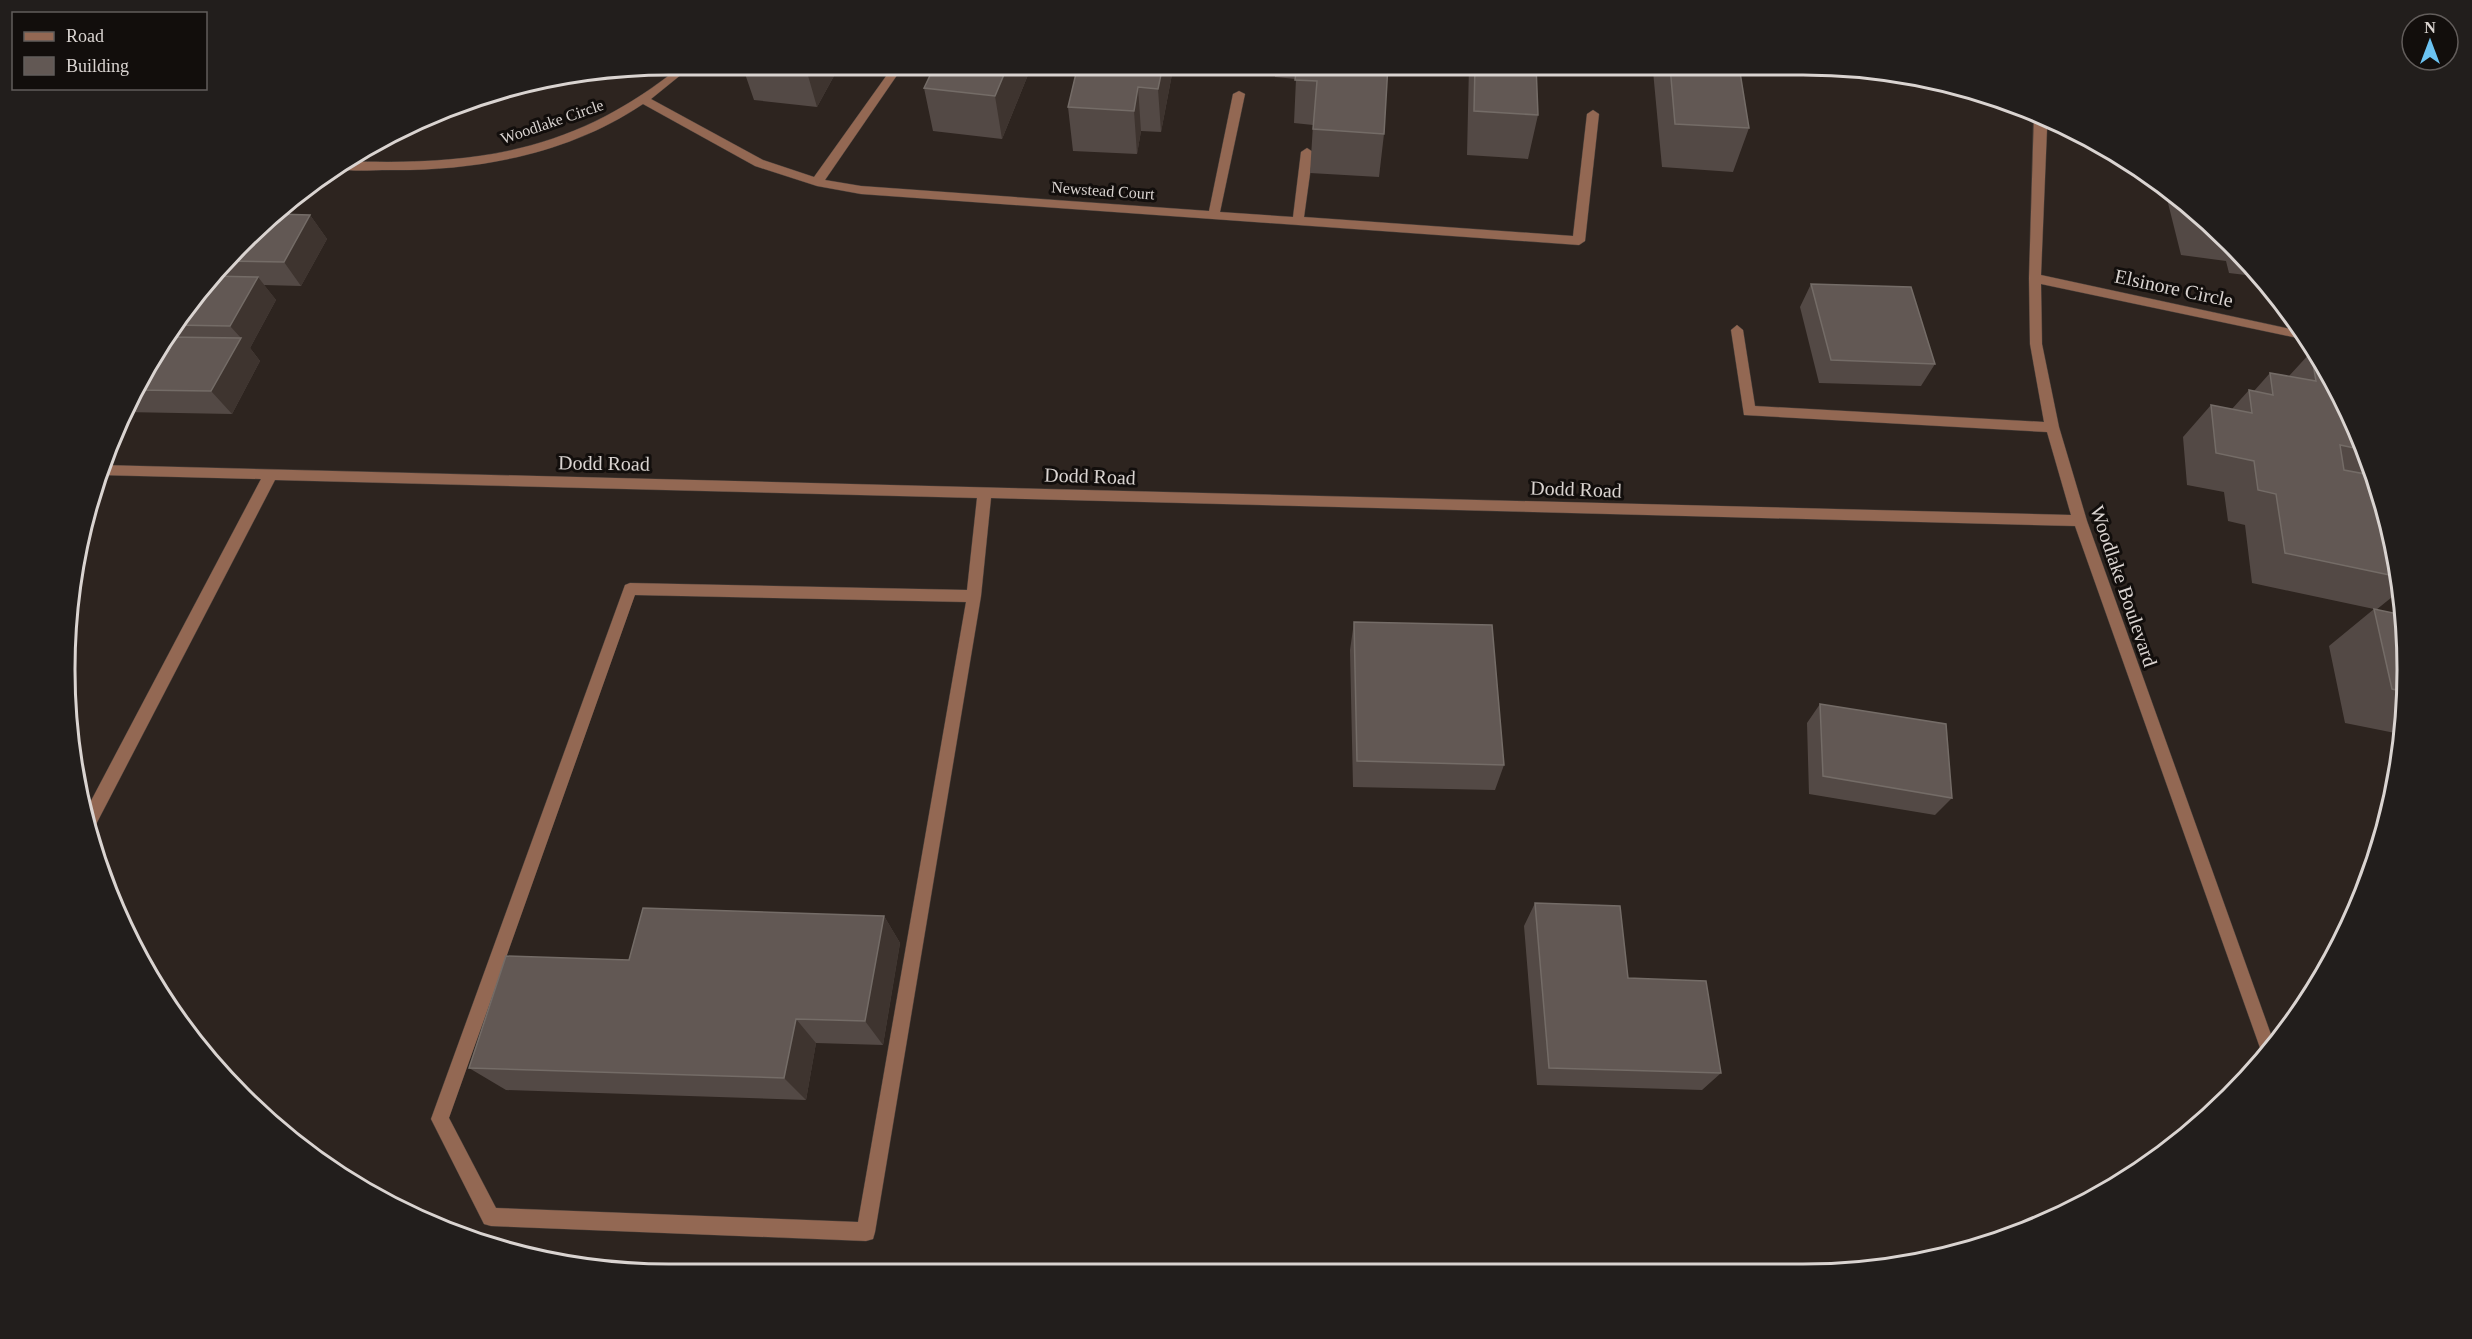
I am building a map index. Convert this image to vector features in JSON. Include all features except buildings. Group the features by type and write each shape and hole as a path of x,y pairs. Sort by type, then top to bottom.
{"street":[{"name":"Woodlake Circle","path":"355,165 429,166 493,158 525,151 584,131 644,100 675,75"},
{"path":"818,183 892,75"},
{"path":"1214,214 1239,94"},
{"name":"Newstead Court","path":"644,100 759,163 818,183 861,190 1579,241 1593,114"},
{"name":"Woodlake Boulevard","path":"2040,125 2035,278 2036,344 2052,427 2080,521 2265,1041"},
{"path":"1298,220 1307,152"},
{"name":"Elsinore Circle","path":"2035,278 2293,334"},
{"path":"1737,330 1749,411 2052,427"},
{"name":"Dodd Road","path":"110,470 2080,521"},
{"path":"93,814 271,474"},
{"path":"974,596 630,589 440,1119 491,1217 866,1232 974,596 985,492"}]}
